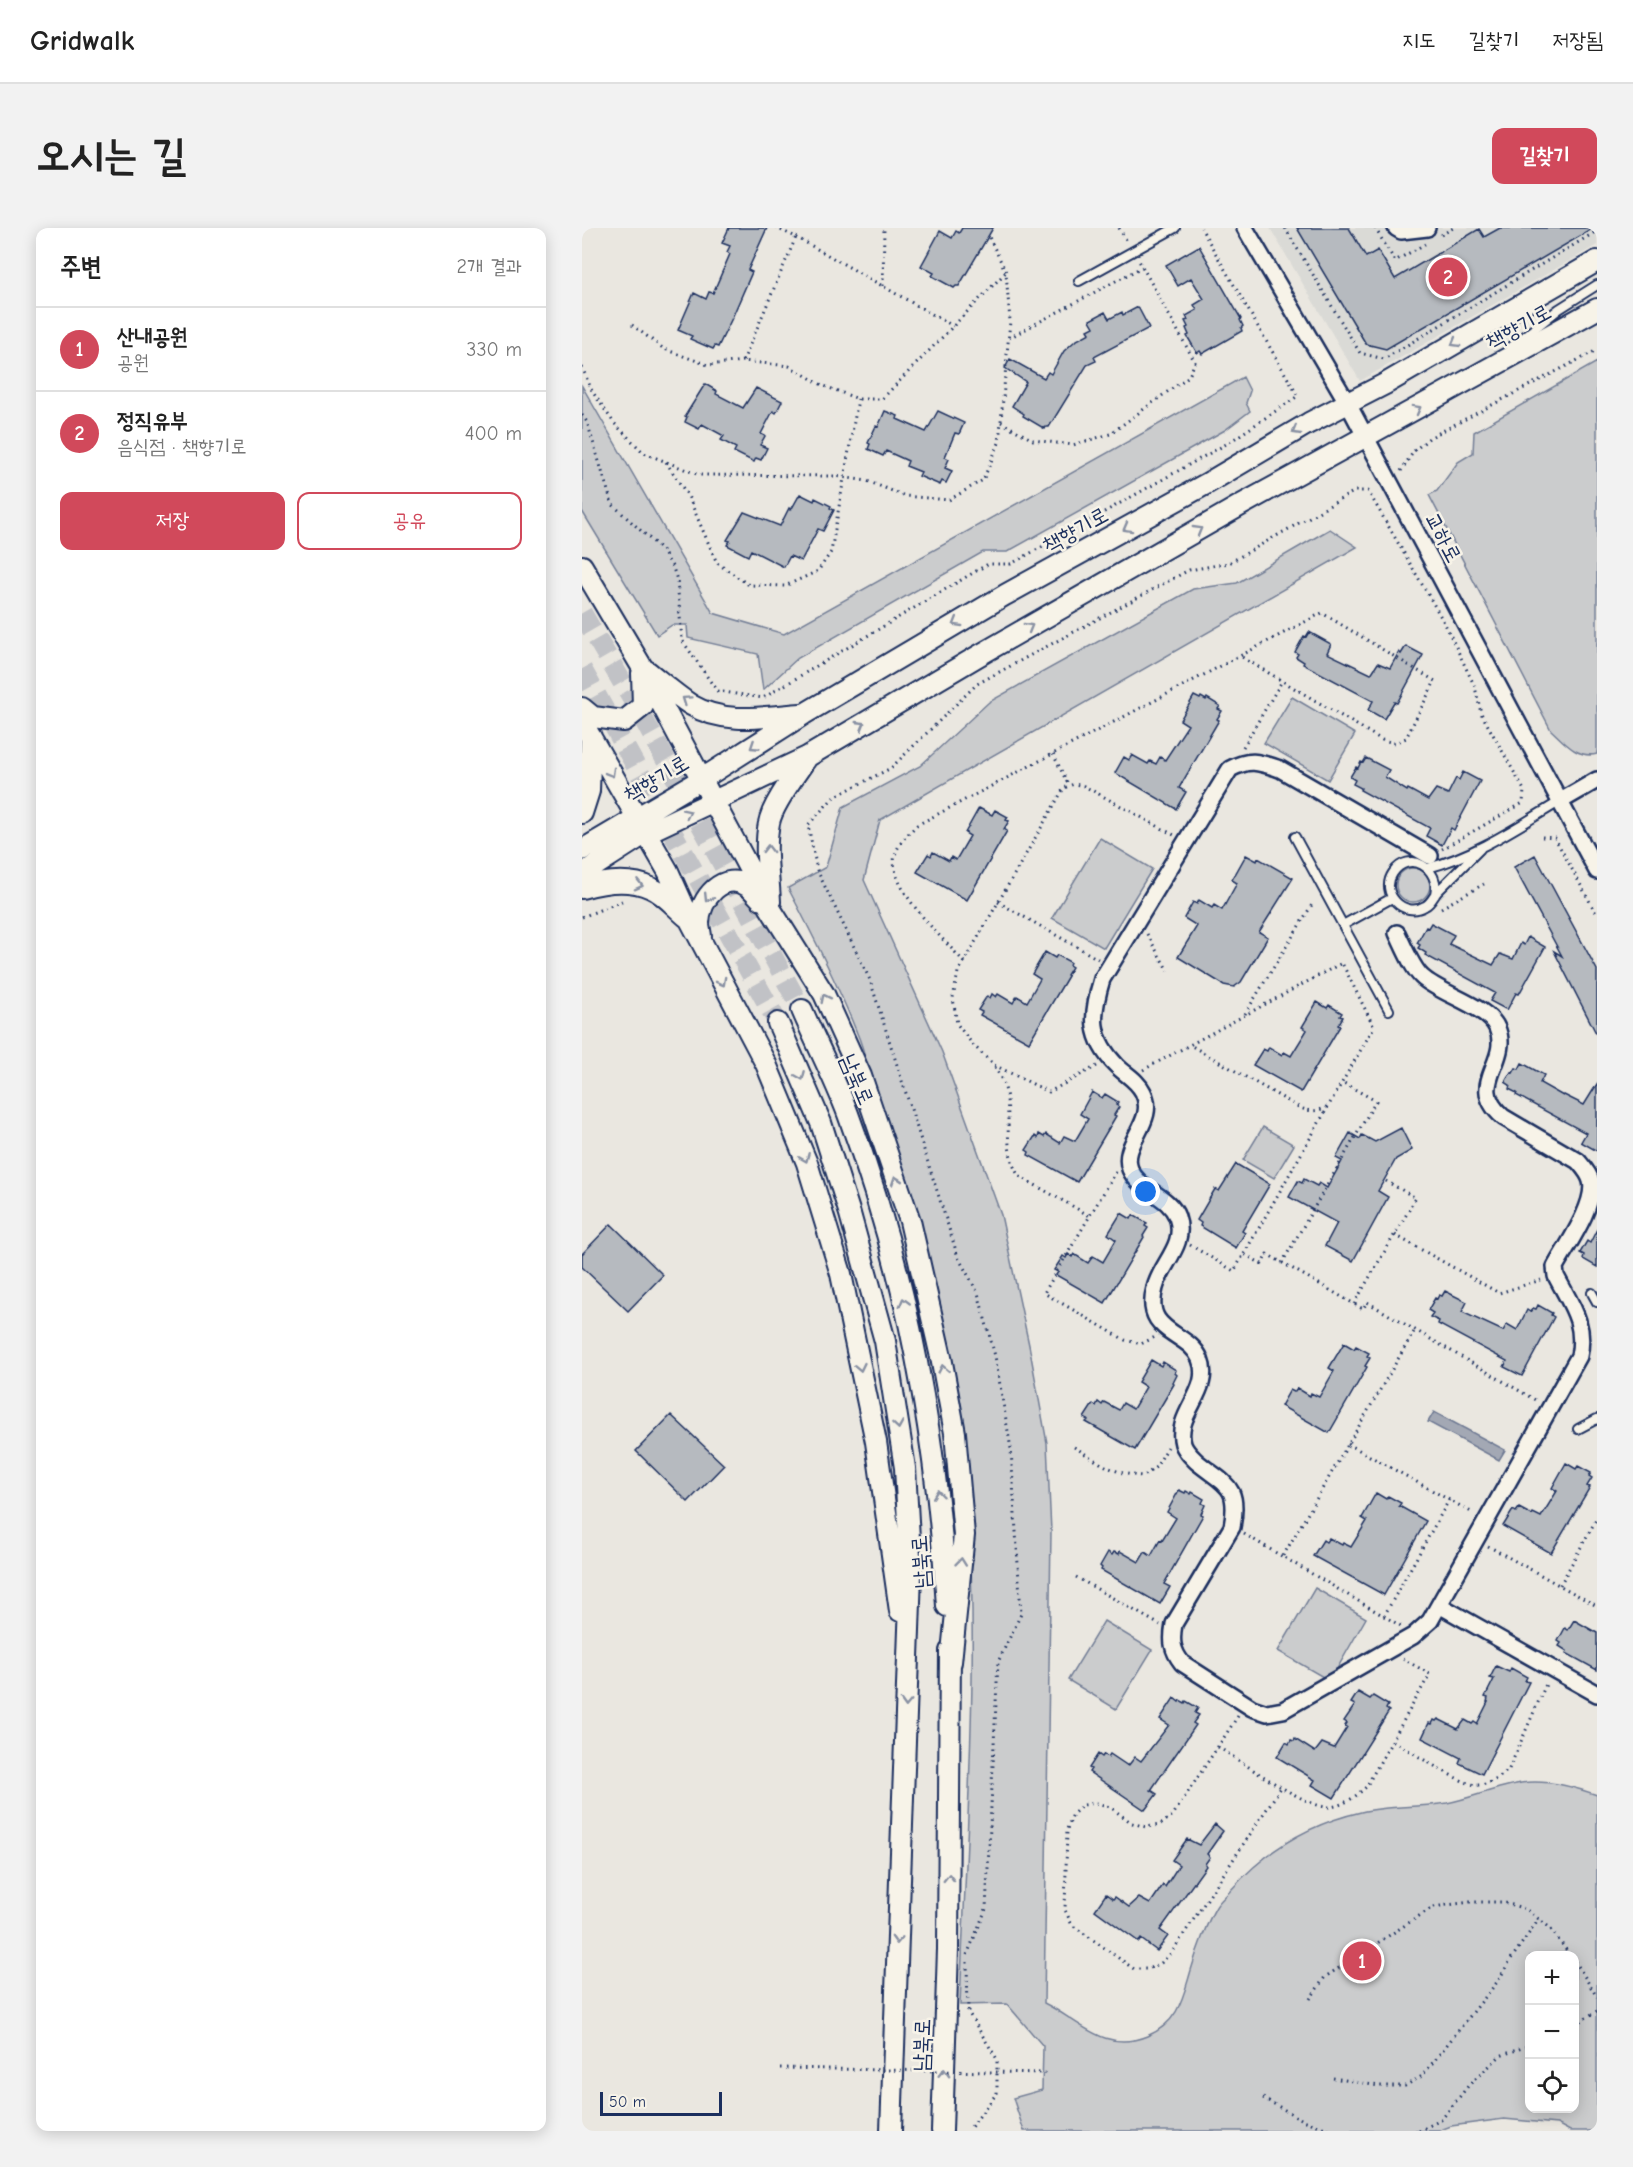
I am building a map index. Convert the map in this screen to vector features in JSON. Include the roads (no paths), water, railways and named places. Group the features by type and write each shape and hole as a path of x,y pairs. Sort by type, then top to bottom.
{"main road":[{"name":"책향기로","path":"582,874 702,779 804,714 1005,594 1206,484 1347,402 1385,384 1597,261"},
{"name":"책향기로","path":"582,850 641,825 713,800 807,757 1221,517 1597,309"},
{"path":"582,566 642,667 770,908 824,994 856,1066 910,1221 941,1357 955,1433 964,1535 951,1662"},
{"path":"642,667 692,705 716,715 739,719 804,714"},
{"path":"582,708 593,717 624,721 643,706 642,667"},
{"path":"582,813 589,791 586,729"},
{"path":"586,729 668,871 690,920 766,1064 807,1163 841,1274 876,1442 907,1659"},
{"path":"770,908 769,821 786,788 807,757"},
{"path":"582,888 598,883 629,882 652,888 690,920"},
{"path":"703,944 699,923 703,906 712,891 720,884 733,882 747,885 770,908"},
{"name":"남북로","path":"802,1010 848,1113 876,1199 913,1334 935,1463 943,1533 951,1662 948,1949 942,2131"},
{"name":"남북로","path":"777,1023 821,1123 850,1214 885,1341 905,1468 911,1575 891,2131"}],"street":[{"name":"교하로","path":"1245,228 1347,402 1597,871"},
{"path":"1396,228 1401,231 1426,228"},
{"path":"1397,933 1420,975 1431,984 1489,1016 1498,1029 1500,1044 1498,1056 1489,1075 1487,1089 1489,1101 1495,1110 1578,1161 1591,1180 1592,1193 1588,1205 1555,1267 1556,1276 1581,1329 1582,1344 1579,1356 1430,1621 1415,1634 1284,1710 1267,1713 1246,1705 1182,1663 1174,1653 1171,1641 1174,1624 1232,1527 1236,1509 1226,1482 1192,1457 1184,1446 1182,1434 1184,1420 1201,1388 1202,1364 1200,1357 1191,1347 1164,1326 1154,1311 1153,1298 1155,1286 1176,1246 1179,1231 1177,1215 1167,1203 1139,1183 1131,1171 1128,1161 1130,1149 1143,1125 1147,1109 1143,1092 1131,1077 1111,1059 1095,1034 1094,1015 1102,979 1230,769 1244,762 1260,762 1280,769 1429,862"},
{"path":"1559,802 1597,780"},
{"path":"1439,1605 1597,1694"}],"lane":[{"path":"1079,281 1175,228"},
{"path":"1467,382 1559,309 1597,285"},
{"path":"1480,849 1425,906 1417,909 1401,907 1392,898 1390,878 1400,866 1414,862 1454,861 1480,849 1559,802"},
{"path":"1295,837 1389,1010"},
{"path":"1429,862 1436,880 1435,895"},
{"path":"1343,925 1392,898"},
{"path":"1592,1293 1597,1302"},
{"path":"1578,1429 1597,1419"}],"tunnel":[{"path":"582,613 639,711 802,1010"},
{"path":"582,669 778,1023"}],"place":[{"name":"정직유부","path":"1448,277"},
{"name":"산내공원","path":"1362,1961"}]}
